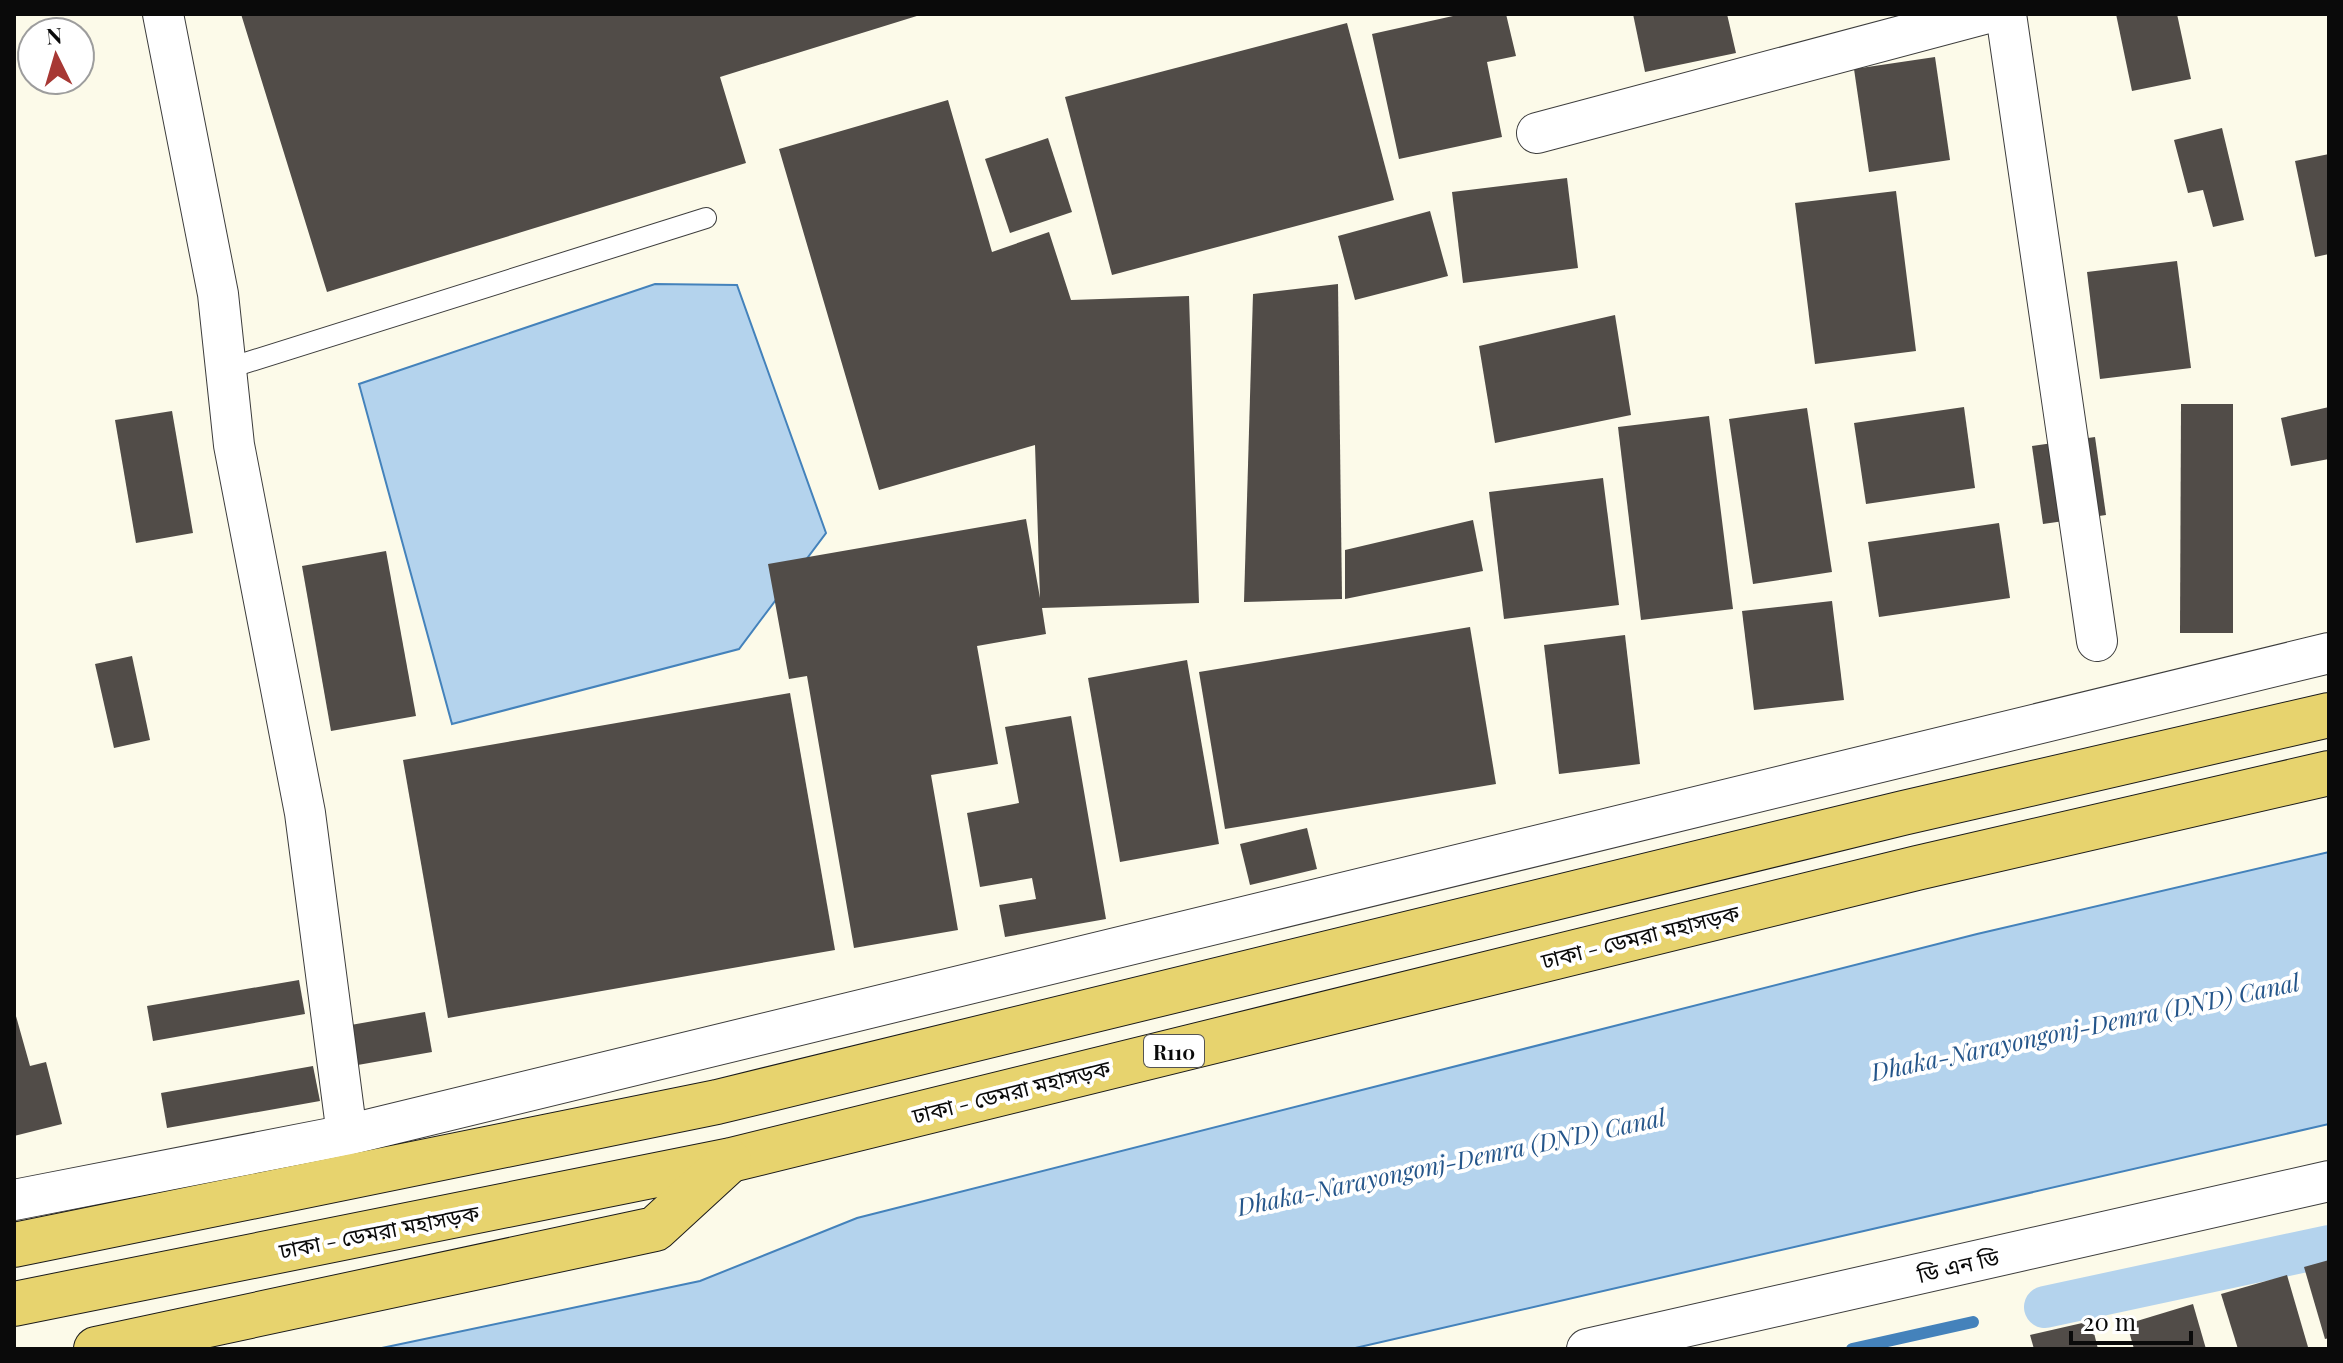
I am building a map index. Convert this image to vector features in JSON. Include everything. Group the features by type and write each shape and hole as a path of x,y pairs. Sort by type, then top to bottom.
{"main road":[{"path":"14,1245 717,1102 1903,813 2329,715"},
{"name":"ঢাকা - ডেমরা মহাসড়ক","path":"14,1304 731,1160 1917,868 2329,773"},
{"path":"96,1349 655,1229 731,1160"}],"street":[{"path":"163,14 218,294 234,445 305,813 347,1135"},
{"path":"1537,133 1984,14"},
{"path":"2006,14 2097,641"},
{"path":"14,1200 347,1135 2329,653"},
{"name":"ডি এন ডি","path":"1587,1349 2329,1181"}],"lane":[{"path":"226,369 706,218"}],"water":[{"path":"655,284 737,285 826,533 739,649 452,724 359,384"},
{"name":"Dhaka-Narayongonj-Demra (DND) Canal","path":"2329,852 2329,1124 1351,1349 377,1349 700,1281 857,1218 1977,934"}],"building":[{"path":"241,14 920,15 720,77 746,163 327,292"},
{"path":"1462,14 1506,14 1516,56 1487,62 1502,137 1399,159 1372,34"},
{"path":"1633,14 1727,14 1736,53 1645,72"},
{"path":"2116,14 2177,14 2191,79 2132,91"},
{"path":"1347,23 1394,200 1112,275 1065,97"},
{"path":"1935,57 1950,160 1869,172 1854,69"},
{"path":"948,100 992,252 1049,232 1071,300 1189,296 1199,603 1042,608 1046,634 977,646 998,764 931,775 958,930 854,948 807,676 789,679 768,564 1026,519 1040,598 1035,445 879,490 779,149"},
{"path":"2222,128 2244,220 2213,227 2203,190 2188,193 2174,140"},
{"path":"1048,138 1072,212 1010,233 985,159"},
{"path":"2329,154 2329,254 2315,257 2295,161"},
{"path":"1567,178 1578,268 1463,283 1452,192"},
{"path":"1896,191 1916,351 1815,364 1795,203"},
{"path":"1430,211 1448,276 1355,300 1338,236"},
{"path":"2177,261 2191,368 2100,379 2087,272"},
{"path":"1338,284 1342,599 1244,602 1253,294"},
{"path":"1615,315 1631,415 1495,443 1479,346"},
{"path":"2181,404 2233,404 2233,633 2180,633"},
{"path":"1964,407 1975,488 1866,504 1854,423"},
{"path":"2329,407 2329,459 2291,466 2281,418"},
{"path":"1807,408 1832,572 1753,584 1729,419"},
{"path":"172,411 193,533 136,543 115,420"},
{"path":"1709,416 1733,609 1641,620 1618,427"},
{"path":"2095,437 2106,515 2043,524 2032,446"},
{"path":"1603,478 1619,605 1504,619 1489,492"},
{"path":"1473,520 1483,571 1345,599 1345,550"},
{"path":"1999,523 2010,598 1879,617 1868,542"},
{"path":"386,551 416,716 331,731 302,566"},
{"path":"1832,601 1844,700 1754,710 1742,611"},
{"path":"1470,627 1496,784 1225,829 1199,672"},
{"path":"1625,635 1640,764 1559,774 1544,645"},
{"path":"132,656 150,740 114,748 95,664"},
{"path":"1187,660 1219,844 1120,862 1088,678"},
{"path":"790,693 835,950 448,1018 403,760"},
{"path":"1071,716 1106,919 1005,937 999,905 1036,899 1032,878 980,887 967,813 1019,803 1005,727"},
{"path":"1307,828 1317,869 1250,885 1240,844"},
{"path":"299,980 305,1014 153,1041 147,1006"},
{"path":"14,1009 30,1066 46,1062 62,1124 14,1136"},
{"path":"425,1012 432,1052 352,1066 345,1026"},
{"path":"313,1066 320,1101 167,1128 161,1093"},
{"path":"2329,1260 2329,1338 2325,1339 2304,1267"},
{"path":"2287,1275 2308,1347 2238,1349 2221,1294"},
{"path":"2193,1304 2206,1349 2134,1349 2127,1324"},
{"path":"2091,1321 2098,1349 2034,1349 2030,1335"}],"waterway":[{"path":"2045,1307 2329,1246"},
{"path":"1852,1349 1973,1322"}]}
